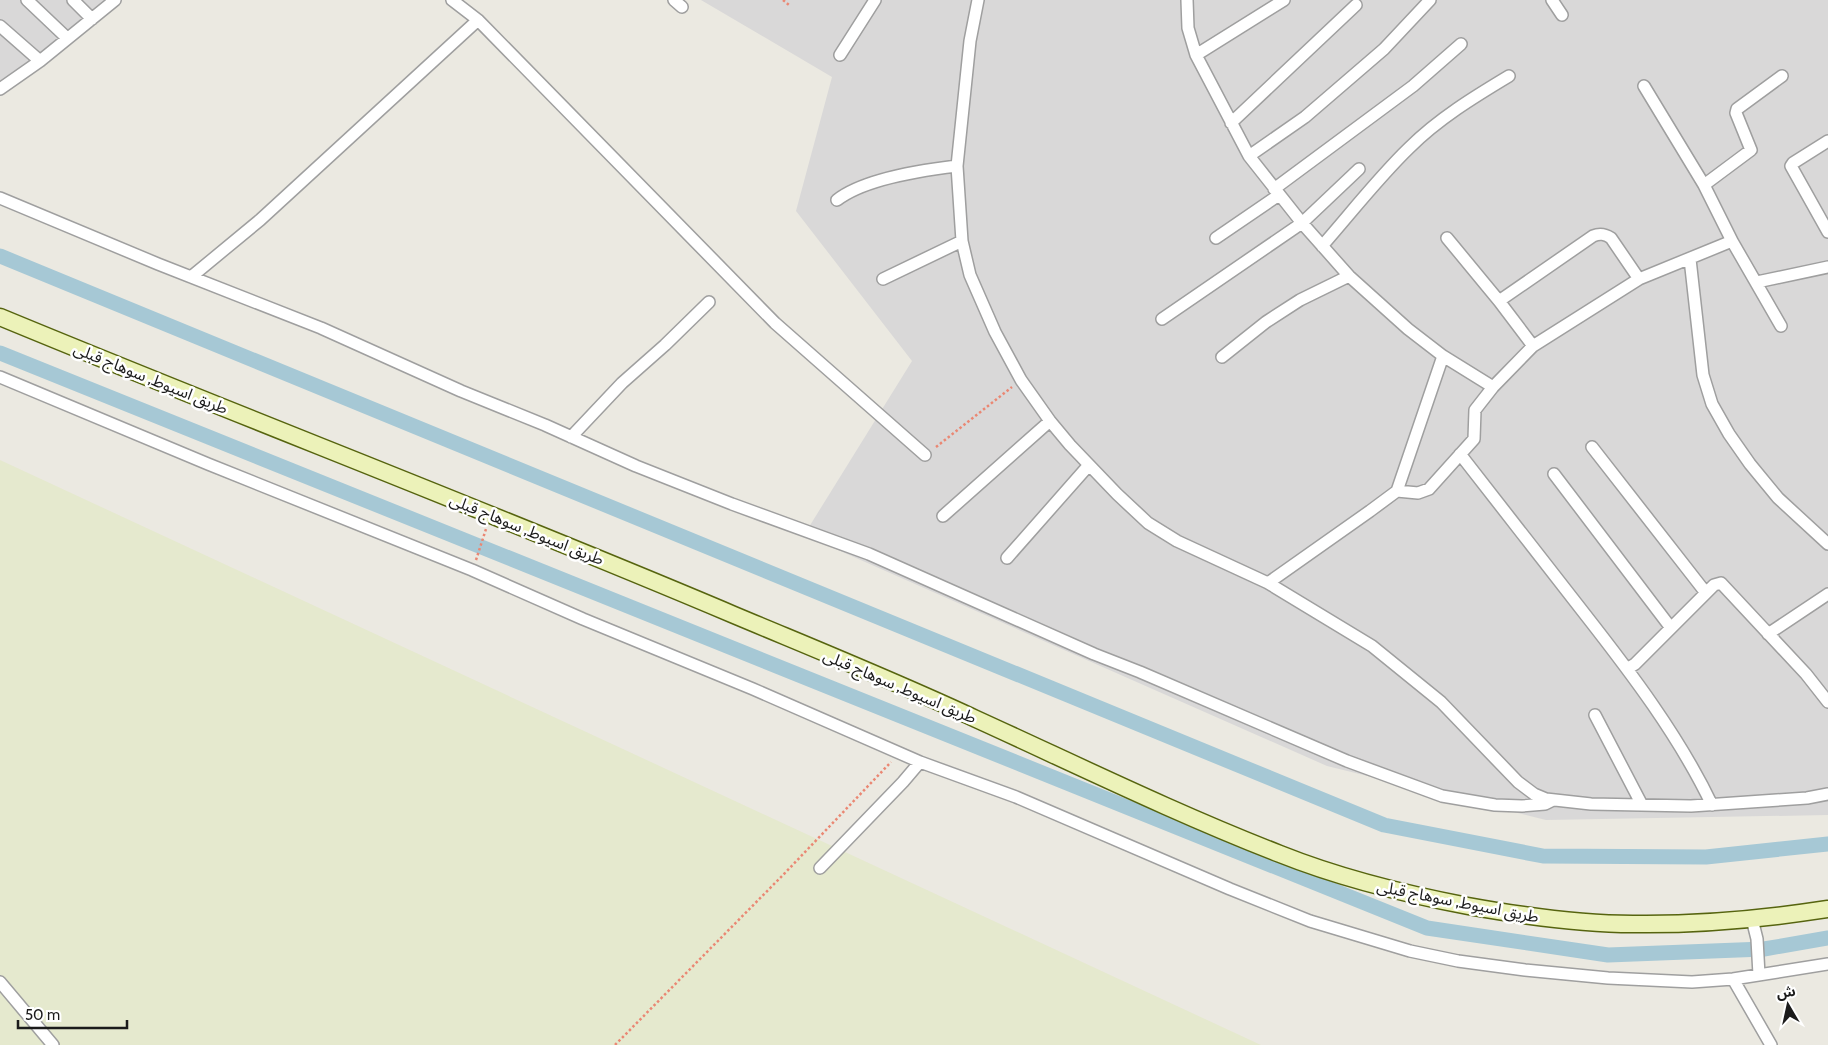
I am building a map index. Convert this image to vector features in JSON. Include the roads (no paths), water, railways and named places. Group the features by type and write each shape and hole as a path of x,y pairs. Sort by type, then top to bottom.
{"main road":[{"name":"طريق اسيوط, سوهاج قبلى","path":"0,316 195,397 492,514 731,614 969,715 1121,786 1284,856 1361,881 1430,899 1565,921 1683,924 1752,919 1828,909"}],"street":[{"path":"28,0 67,38"},
{"path":"73,0 92,19"},
{"path":"2,84 40,61 115,0"},
{"path":"452,0 478,20 775,323 925,455"},
{"path":"840,55 875,0"},
{"path":"978,0 969,49 957,166 962,241 970,275 995,332 1021,380 1050,421 1089,465 1148,523 1177,541 1268,583 1372,646 1398,665 1441,702 1518,782 1534,794 1553,800 1590,804 1642,805 1712,805 1807,798 1828,794"},
{"path":"1188,0 1188,28 1196,54 1249,156 1277,192 1349,276 1408,329 1443,356 1493,387"},
{"path":"1196,54 1284,0"},
{"path":"1249,156 1305,117 1384,49 1430,0"},
{"path":"1552,0 1562,15"},
{"path":"1231,122 1356,5"},
{"path":"190,277 260,220 478,20"},
{"path":"0,26 40,61"},
{"path":"1216,238 1413,86 1461,44"},
{"path":"1322,246 1410,147 1445,118 1509,76"},
{"path":"1704,185 1751,150 1736,113 1737,109 1782,76"},
{"path":"1644,86 1704,185 1732,241 1781,326"},
{"path":"1828,141 1791,166 1828,232"},
{"path":"838,200 851,191 893,177 957,166"},
{"path":"1162,320 1302,223 1359,169"},
{"path":"0,198 190,277 321,328 461,391 681,484 869,554 1094,654 1347,761 1442,796 1495,805 1522,806 1545,804 1553,800"},
{"path":"1499,301 1599,234 1607,235 1611,238 1639,280"},
{"path":"1447,238 1533,346"},
{"path":"883,279 962,241"},
{"path":"1397,491 1418,493 1429,489 1474,439 1475,410 1493,387 1533,346 1639,280 1732,241"},
{"path":"1690,259 1703,375 1712,404 1729,434 1750,464 1778,498 1828,544"},
{"path":"1757,282 1828,267"},
{"path":"1222,357 1266,322 1300,300 1349,276"},
{"path":"571,437 622,383 665,345 708,302"},
{"path":"1268,583 1397,491 1443,356"},
{"path":"0,377 192,458 472,570 898,753 1016,797 1230,889 1310,921 1410,950 1458,961 1515,969 1608,978 1692,982 1734,979 1828,964"},
{"path":"943,516 1050,421"},
{"path":"1592,447 1706,592"},
{"path":"1460,454 1627,669 1699,777 1712,805"},
{"path":"1007,558 1089,465"},
{"path":"1554,474 1670,628"},
{"path":"1627,669 1635,664 1706,592 1714,585 1720,583 1806,674 1828,702"},
{"path":"1768,634 1828,594"},
{"path":"1595,715 1642,805"},
{"path":"820,868 920,762"},
{"path":"1752,919 1757,939 1759,975"},
{"path":"1734,979 1771,1045"},
{"path":"0,982 53,1045"}],"waterway":[{"path":"0,256 1384,825 1543,856 1706,857 1828,844"},
{"path":"0,353 1427,928 1608,955 1764,949 1828,938"}]}
